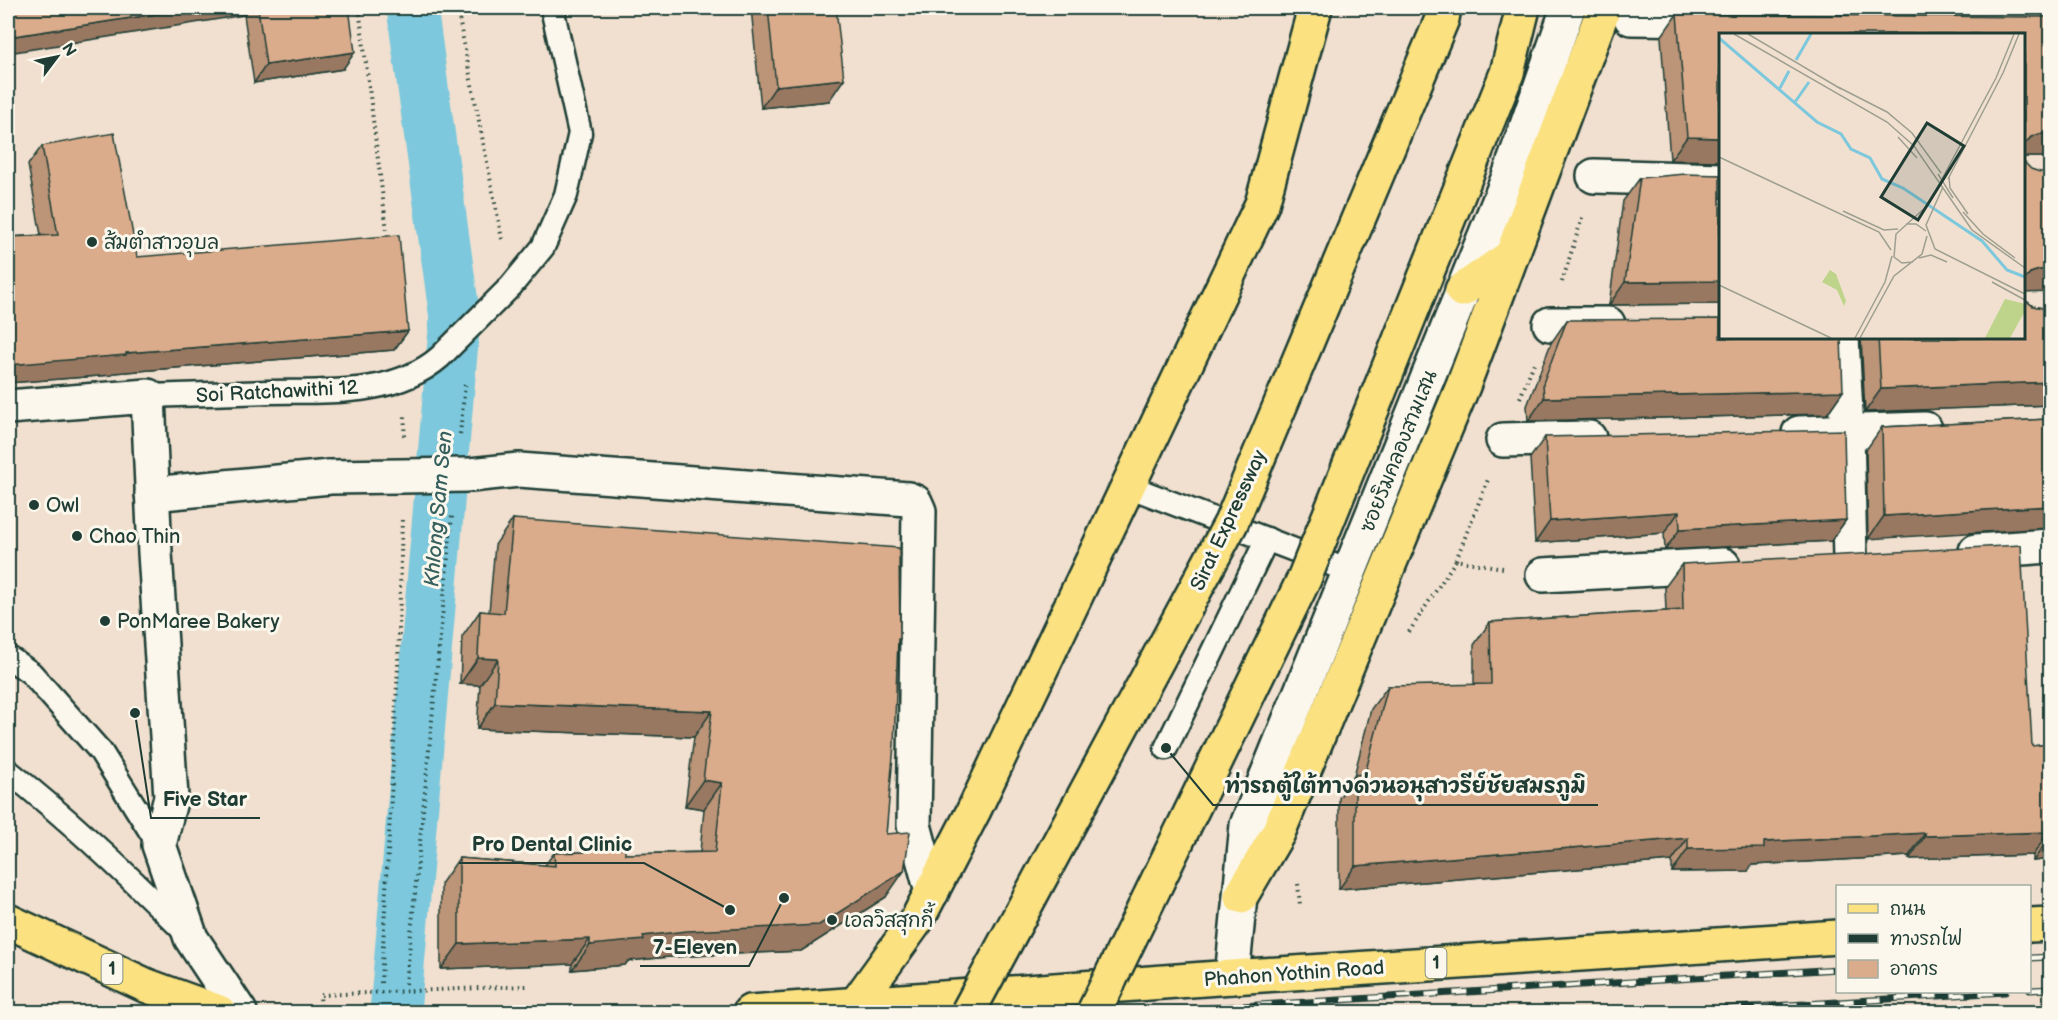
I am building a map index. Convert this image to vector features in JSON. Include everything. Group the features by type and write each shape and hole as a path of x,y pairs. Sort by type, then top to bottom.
{"main road":[{"path":"856,1004 918,918 979,800 1262,204 1315,8"},
{"name":"Sirat Expressway","path":"968,1012 1231,523 1442,19 1444,8"},
{"path":"1094,1012 1304,579 1507,73 1523,8"},
{"path":"1241,896 1278,832 1462,386 1511,256 1618,13"},
{"path":"1462,290 1511,256"},
{"name":"1","path":"8,921 145,985 219,1012"},
{"path":"2031,925 2050,924"},
{"name":"Phahon Yothin Road","path":"750,1012 1232,976 1836,937"}],"street":[{"name":"ซอยริมคลองสามเสน","path":"1232,976 1247,825 1509,174 1568,8"},
{"path":"1618,13 1751,19"},
{"path":"1594,176 1719,180"},
{"path":"1550,324 1641,324"},
{"path":"1842,339 1850,559"},
{"path":"148,396 171,797 159,845 191,938 240,1012"},
{"name":"Soi Ratchawithi 12","path":"8,407 148,396"},
{"path":"1764,434 1955,428"},
{"path":"1503,440 1622,437"},
{"path":"152,494 330,477 470,475 519,470 908,499 915,502 920,511 914,825 932,892"},
{"path":"1944,553 2050,546"},
{"path":"1542,574 1755,564"}],"lane":[{"name":"Soi Ratchawithi 12","path":"148,396 354,390 406,378 429,366 440,357 512,286 543,247 566,195 580,133 552,8"},
{"path":"1128,486 1349,571"},
{"path":"1166,748 1268,540"},
{"path":"8,657 31,673 101,752 159,845"},
{"path":"8,771 46,801 191,938"}],"path":[{"path":"358,8 388,241"},
{"path":"1405,639 1456,560 1550,324 1594,176"},
{"path":"404,447 406,378"},
{"path":"381,983 398,667 402,517"},
{"path":"1456,560 1542,574"},
{"path":"1298,879 1300,905"},
{"path":"321,1012 320,995 527,986"}],"building":[{"path":"8,8 195,8 8,37"},
{"path":"258,8 349,8 355,52 266,65"},
{"path":"768,8 836,8 844,79 776,86"},
{"path":"1677,14 2050,17 2050,134 2031,137 2025,144 2025,33 1719,33 1719,138 1687,137"},
{"path":"114,133 137,257 399,235 408,331 126,353 126,355 8,365 8,237 58,235 42,146"},
{"path":"2025,163 2031,169 2040,172 2050,171 2050,269 2030,273 2025,279"},
{"path":"1685,174 1719,175 1719,281 1625,282 1640,178"},
{"path":"2025,300 2033,306 2050,307 2050,382 1881,389 1878,339 2025,339"},
{"path":"1719,319 1719,339 1841,339 1843,391 1544,398 1543,383 1567,320"},
{"path":"2050,419 2050,506 1884,516 1882,427"},
{"path":"1844,430 1846,520 1680,529 1679,512 1550,521 1545,437"},
{"path":"513,519 899,548 900,639 898,639 894,745 886,834 910,832 904,871 819,925 687,931 643,936 644,940 590,945 590,939 459,944 459,858 555,866 554,853 585,852 585,849 625,848 625,854 715,852 722,783 703,780 712,711 495,703 498,659 478,658 480,611 504,613"},
{"path":"2021,545 2032,746 2050,744 2050,838 2049,832 1925,836 1925,833 1764,842 1764,848 1688,849 1688,838 1355,866 1355,775 1365,774 1388,686 1491,684 1490,622 1683,610 1682,564"}],"waterway":[{"name":"Khlong Sam Sen","path":"395,1012 455,318 412,8"}],"railway":[{"path":"2031,958 2050,957"},
{"path":"1146,1012 1836,969"},
{"path":"2031,990 2050,989"},
{"path":"1672,1012 1988,993"}],"place":[{"name":"ส้มตำสาวอุบล","path":"92,242"},
{"name":"Owl","path":"34,505"},
{"name":"Chao Thin","path":"77,536"},
{"name":"PonMaree Bakery","path":"105,621"},
{"name":"Five Star","path":"135,713"},
{"name":"ท่ารถตู้ใต้ทางด่วนอนุสาวรีย์ชัยสมรภูมิ","path":"1166,748"},
{"name":"7-Eleven","path":"784,898"},
{"name":"Pro Dental Clinic","path":"730,910"},
{"name":"เอลวิสสุกกี้","path":"832,920"}]}
